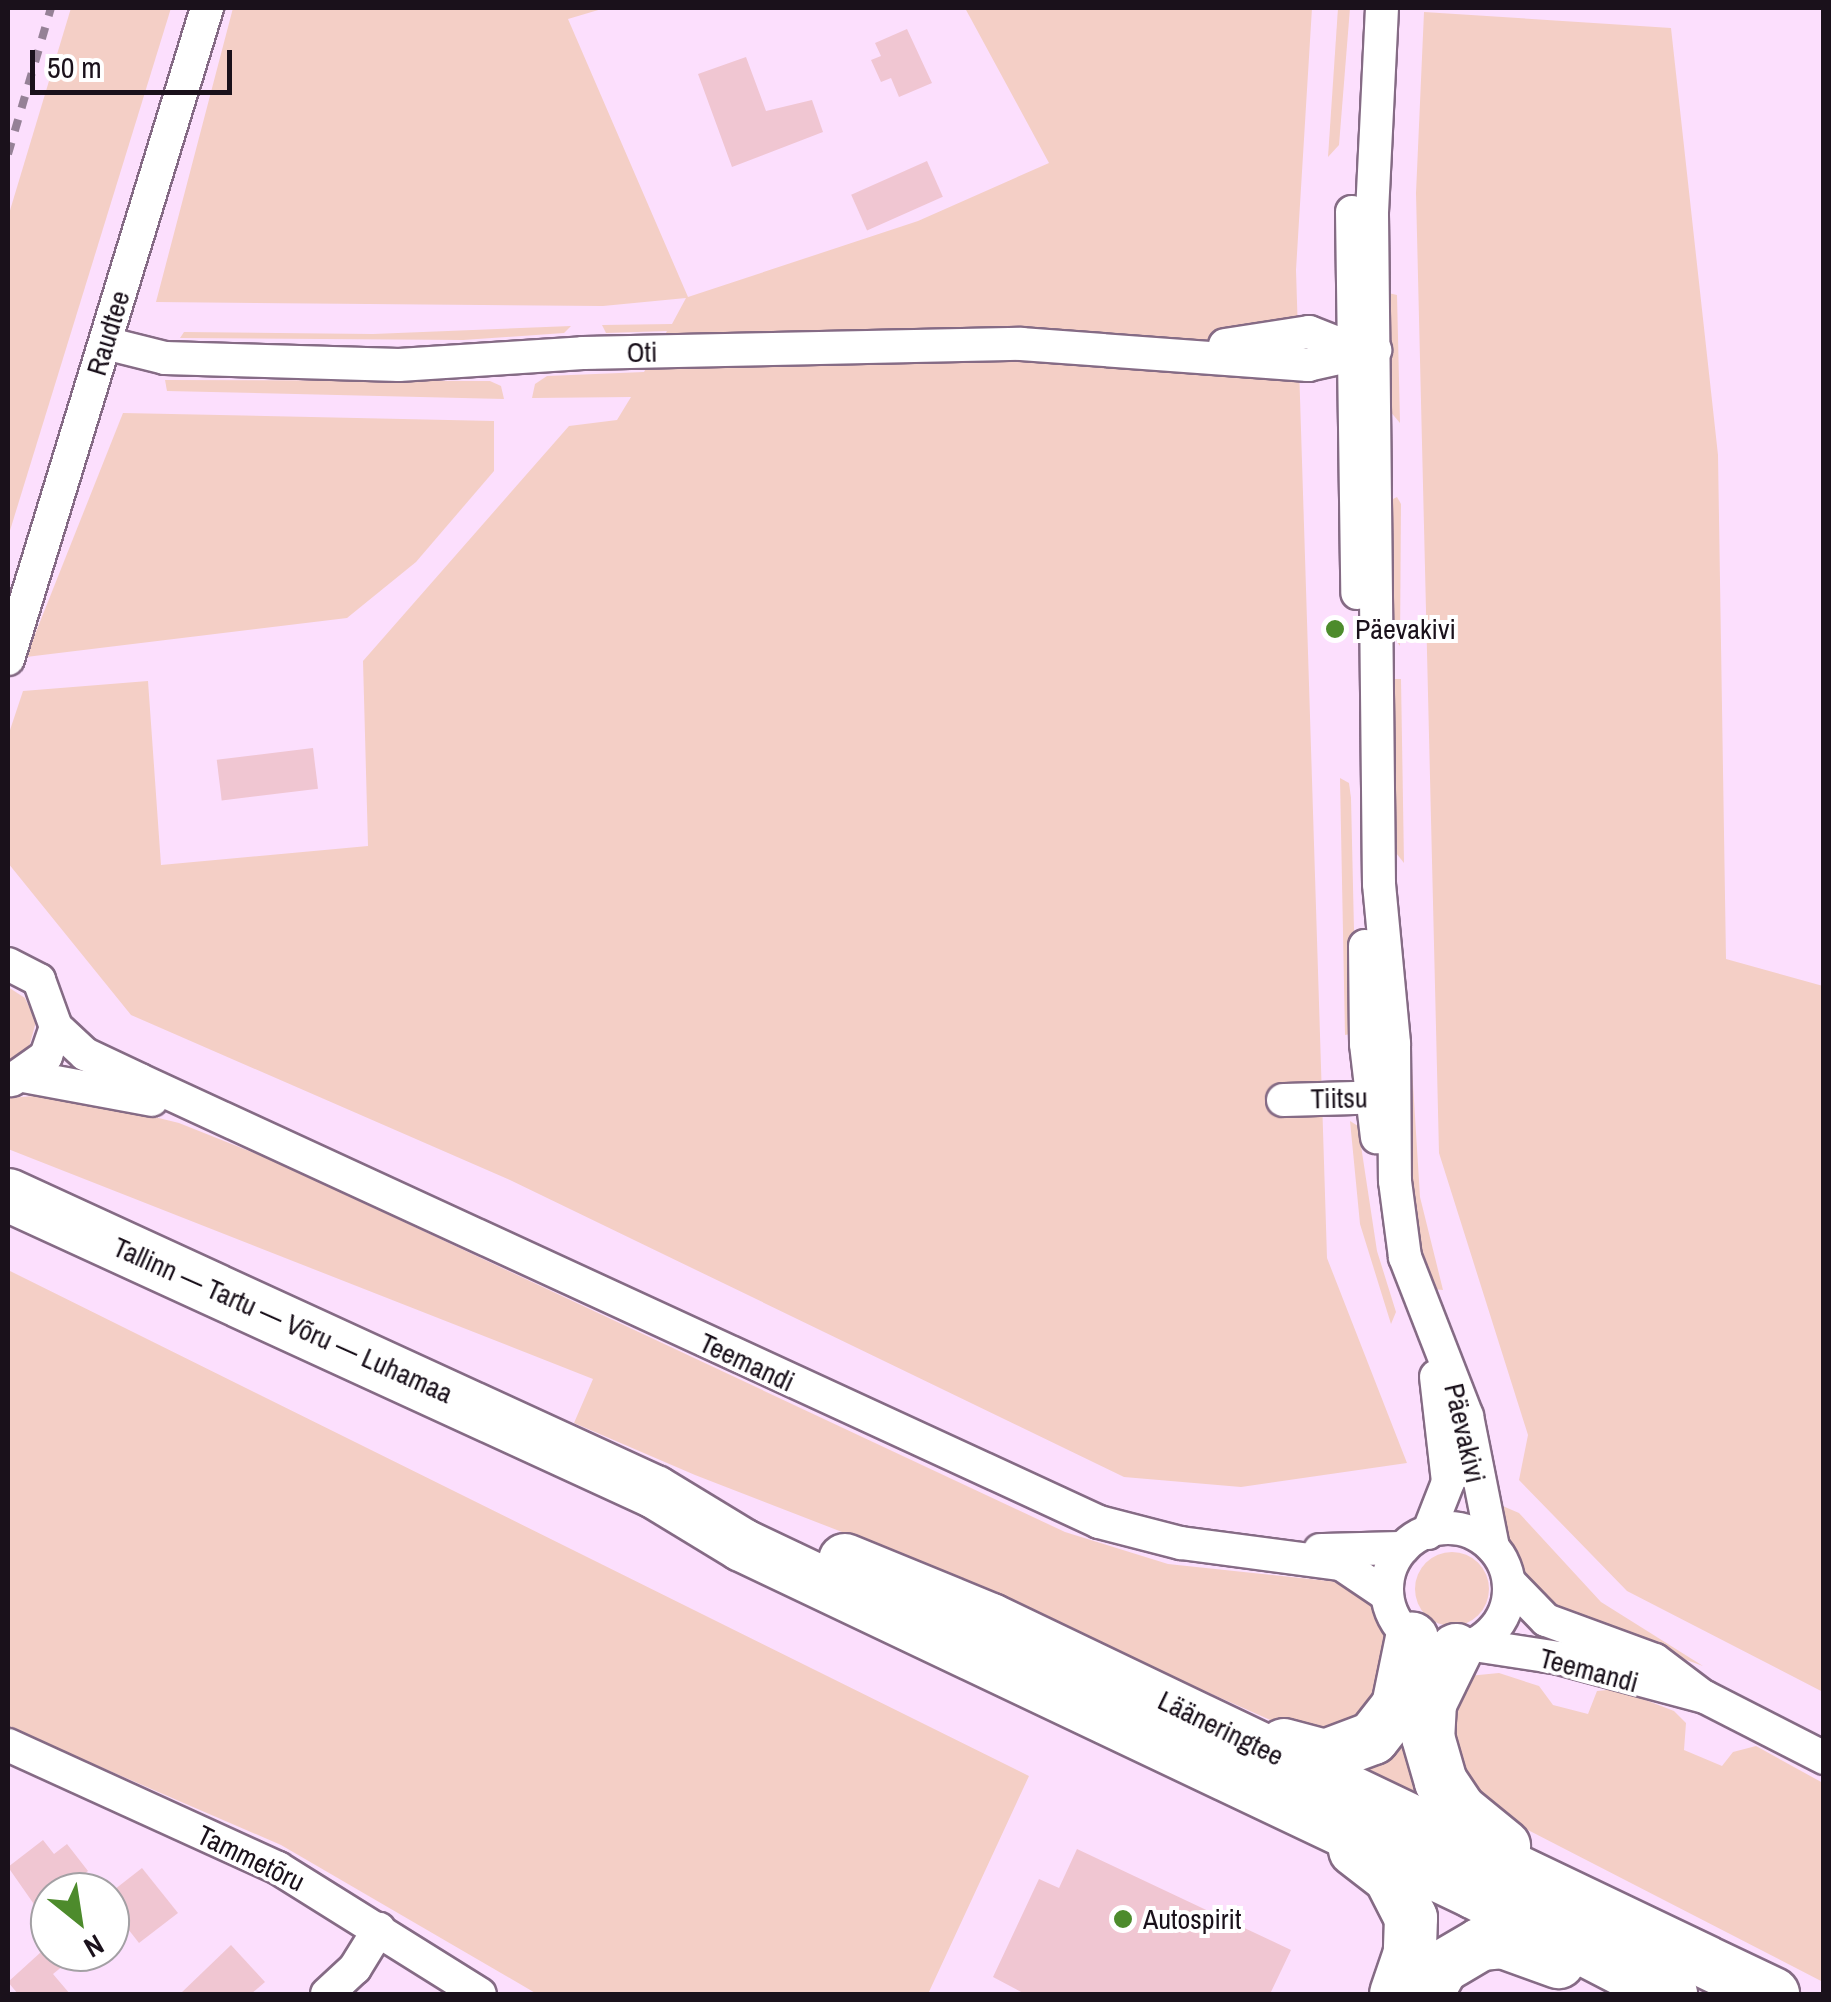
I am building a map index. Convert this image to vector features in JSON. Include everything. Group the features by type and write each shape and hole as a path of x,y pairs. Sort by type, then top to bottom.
{"highway":[{"name":"Tallinn — Tartu — Võru — Luhamaa","path":"8,1195 558,1446"},
{"name":"Lääneringtee","path":"558,1446 655,1492 902,1582 1616,1914 1774,1994"},
{"name":"Lääneringtee","path":"655,1492 742,1545 1236,1783 1473,1892 1670,1994"},
{"path":"1220,1727 1325,1756 1345,1753 1390,1721 1432,1632"},
{"path":"1432,1632 1428,1737 1442,1782 1460,1810 1492,1837 1616,1914"},
{"path":"1236,1783 1371,1859 1390,1878 1411,1918 1410,1953 1396,1994"},
{"path":"1427,1994 1458,1953 1503,1942 1638,1994"}],"street":[{"name":"Raudtee","path":"8,659 207,8"},
{"name":"Päevakivi","path":"1363,8 1350,252 1366,350"},
{"name":"Päevakivi","path":"1382,8 1366,350 1351,489 1364,766 1366,1044 1384,1097 1405,1258 1467,1416 1492,1547"},
{"name":"Oti","path":"105,343 165,358 398,365 582,353 984,344 1181,352 1309,332 1366,350"},
{"path":"8,939 16,967 49,994 56,1027 46,1056 16,1079"},
{"name":"Teemandi","path":"56,1027 85,1054 1099,1522 1181,1543 1286,1554 1358,1570 1432,1632 1559,1658 1705,1698"},
{"name":"Teemandi","path":"16,1079 224,1119"},
{"name":"Päevakivi","path":"1384,1097 1390,1247 1436,1376 1448,1441 1448,1482 1416,1540"},
{"name":"Tiitsu","path":"1283,1100 1384,1097"},
{"name":"Teemandi","path":"1286,1554 1416,1540 1458,1529 1492,1547 1509,1582 1546,1620 1655,1660 1705,1698 1824,1758"},
{"path":"1416,1540 1432,1632 1502,1620 1509,1582"},
{"name":"Tammetõru","path":"8,1745 272,1866 480,1994"},
{"path":"327,1994 355,1968 379,1930"}],"shaded area":[{"path":"71,8 171,8 8,537 8,217"},
{"path":"233,8 605,8 568,19 688,297 918,221 1049,163 965,8 1312,8 1296,270 1327,1258 1407,1463 1241,1487 1124,1477 510,1180 131,1015 8,863 8,736 23,691 148,681 161,865 368,846 363,661 569,426 617,420 631,397 532,398 535,384 547,376 644,372 667,331 606,333 602,325 672,324 686,298 603,306 156,302"},
{"path":"1338,8 1350,8 1339,145 1328,157"},
{"path":"1424,12 1671,28 1718,455 1726,959 1823,986 1823,1692 1627,1591 1519,1480 1528,1435 1439,1153 1416,193"},
{"path":"1388,293 1397,295 1400,423 1389,410"},
{"path":"571,326 564,333 463,340 180,338 184,332 373,334"},
{"path":"165,380 490,381 501,386 504,399 167,391"},
{"path":"123,413 494,421 494,471 416,562 347,618 26,657"},
{"path":"1397,497 1401,504 1400,646 1391,634 1391,500"},
{"path":"1395,679 1401,679 1404,863 1392,848 1389,689"},
{"path":"1340,778 1349,783 1351,798 1355,975 1351,1034 1345,1035"},
{"path":"8,987 25,998 36,1022 29,1047 8,1062"},
{"path":"1411,1052 1420,1197 1443,1290 1433,1289 1425,1275 1408,1188"},
{"path":"61,1094 179,1123 274,1161 1065,1532 1168,1564 1348,1583 1381,1611 1392,1667 1353,1730 1293,1730 873,1544 574,1423 593,1379 8,1149 8,1098"},
{"path":"1350,1121 1358,1126 1377,1251 1396,1312 1391,1324 1360,1224"},
{"path":"8,1270 1029,1776 928,1994 537,1994 281,1845 8,1727"},
{"path":"1491,1501 1519,1513 1601,1602 1703,1666 1549,1610 1527,1583"},
{"path":"1452,1552 1478,1563 1489,1589 1478,1615 1452,1626 1426,1615 1415,1589 1426,1563"},
{"path":"1499,1673 1539,1686 1553,1705 1588,1714 1597,1691 1617,1689 1674,1711 1686,1723 1684,1750 1722,1766 1733,1752 1756,1746 1823,1783 1823,1982 1526,1829 1476,1791 1449,1744 1458,1677"},
{"path":"1412,1726 1440,1807 1360,1771 1399,1748"}],"building":[{"path":"907,29 932,83 899,97 891,78 881,82 871,60 881,56 875,43"},
{"path":"746,57 766,111 812,100 823,132 732,167 698,74"},
{"path":"927,161 943,197 867,230 851,195"},
{"path":"313,748 318,789 222,801 217,760"},
{"path":"43,1840 54,1854 67,1844 88,1871 30,1872 30,1899 8,1867"},
{"name":"Autospirit","path":"1077,1849 1291,1950 1270,1994 1025,1994 993,1977 1039,1879 1059,1888"},
{"path":"142,1868 178,1913 139,1943 130,1932 130,1877"},
{"path":"231,1945 265,1982 251,1994 180,1994"},
{"path":"30,1962 30,1972 55,1972 53,1974 70,1994 18,1994 8,1982"}],"railway":[{"path":"8,154 51,8"}],"place":[{"name":"Päevakivi","path":"1335,629"},
{"name":"Autospirit","path":"1123,1919"}]}
